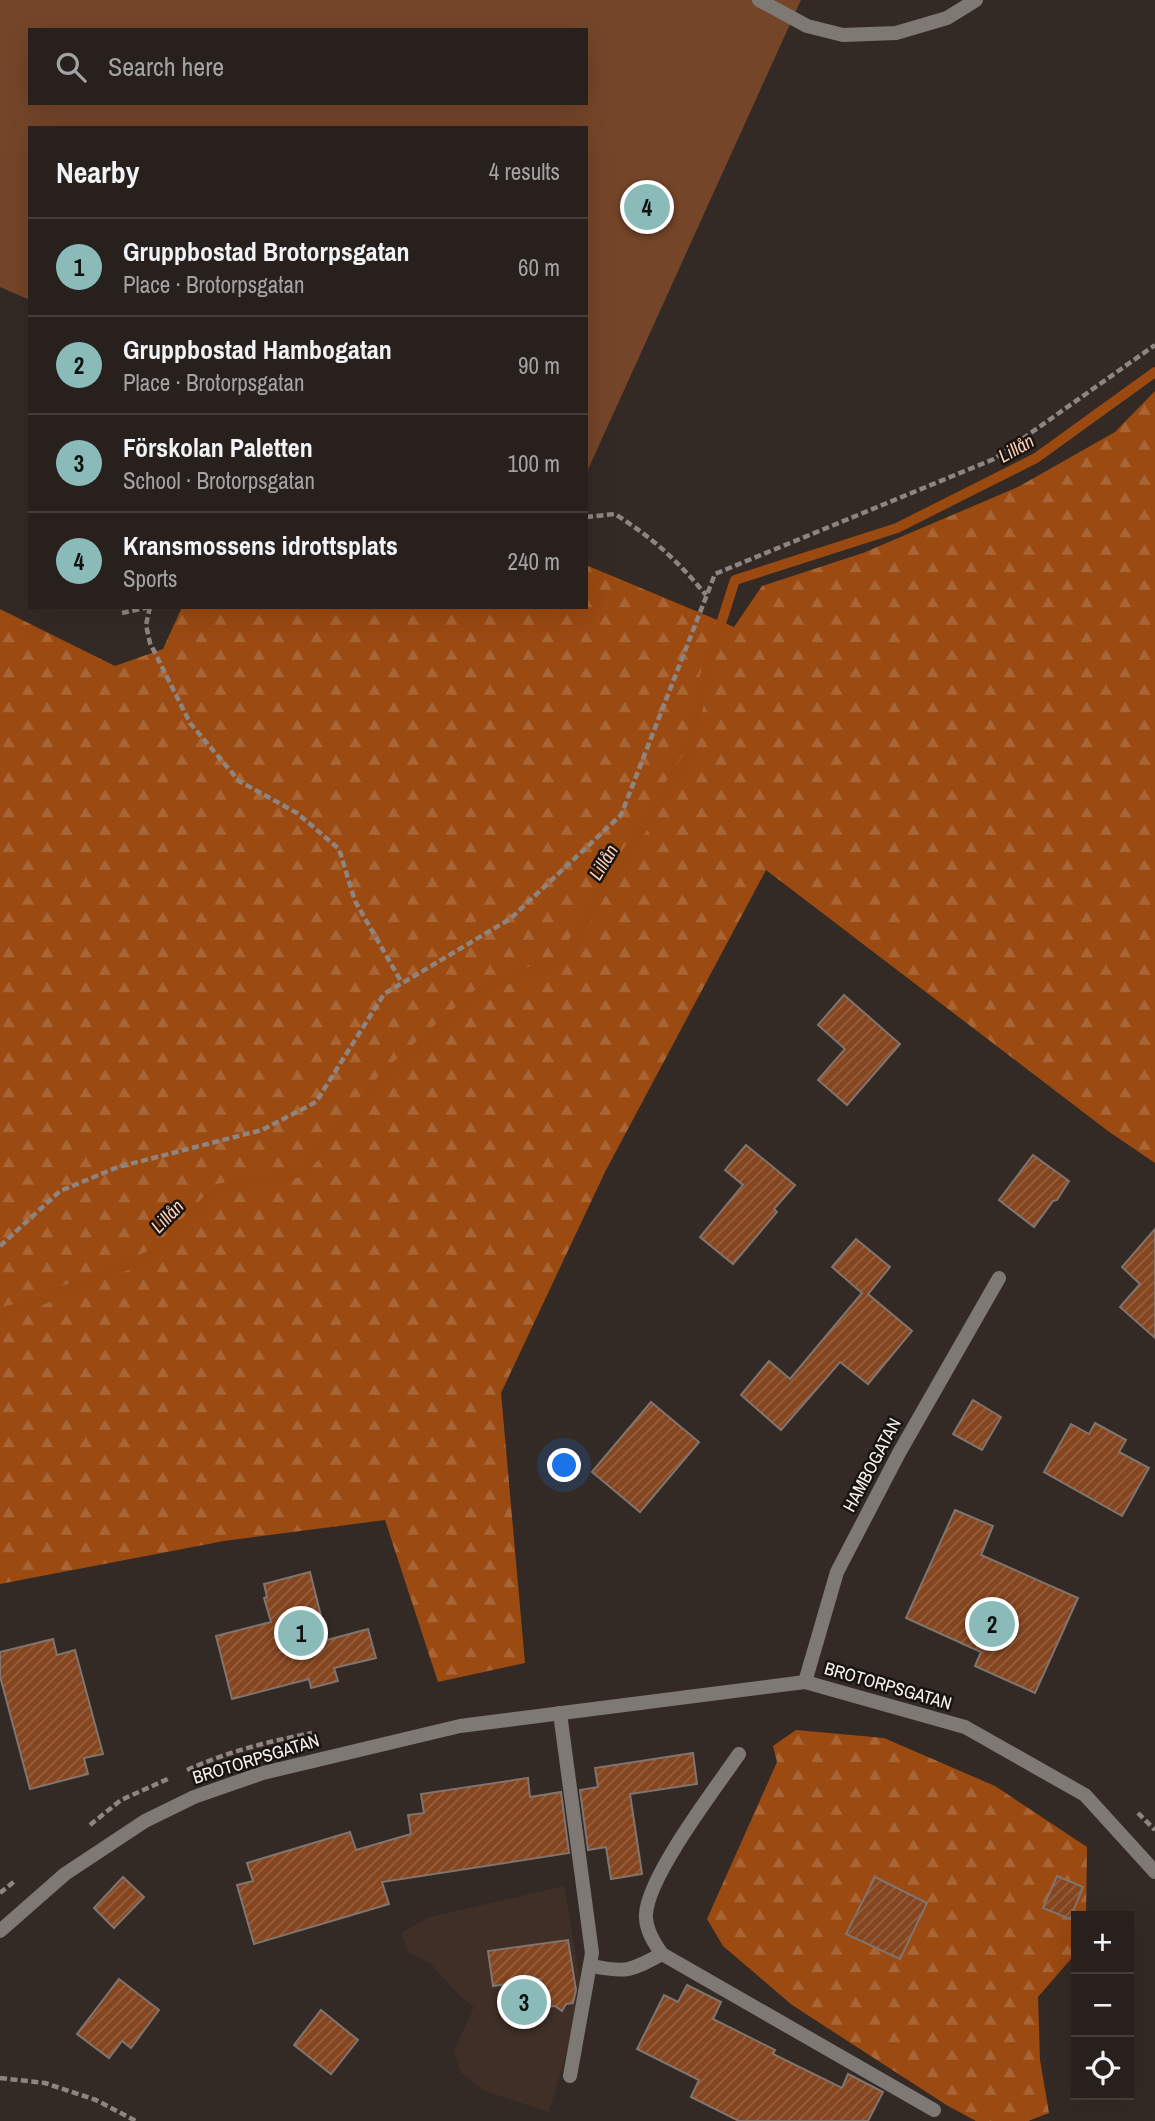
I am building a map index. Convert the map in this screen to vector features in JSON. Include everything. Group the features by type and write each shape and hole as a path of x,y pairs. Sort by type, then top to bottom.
{"street":[{"path":"759,0 807,26 843,35 897,33 947,18 976,0"},
{"name":"HAMBOGATAN","path":"805,1682 837,1572 899,1453 999,1278"},
{"name":"BROTORPSGATAN","path":"0,1931 65,1874 145,1821 194,1797 263,1773 460,1726 805,1682 965,1727 1085,1795 1155,1872"},
{"path":"560,1713 592,1953 592,1966 570,2076"},
{"path":"739,1754 656,1878 646,1915 652,1941 662,1954 933,2110"},
{"path":"592,1966 621,1972 662,1954"}],"path":[{"path":"0,1246 60,1191 118,1167 262,1130 316,1102 384,994 510,919 621,815 715,574 994,459 1155,345"},
{"path":"588,517 615,514 643,532 677,561 706,596"},
{"path":"122,612 139,609"},
{"path":"150,609 146,625 150,643 190,723 239,782 297,813 339,849 355,901 402,983"},
{"path":"0,2078 45,2083 96,2100 136,2121"}],"shaded area":[{"path":"0,0 801,0 588,470 588,126 28,126 28,299 0,287"},
{"path":"564,1886 583,1996 549,2112 485,2091 461,2073 454,2051 474,2007 457,1993 430,1963 408,1952 401,1933 430,1917"}],"green space":[{"path":"1155,391 1155,1163 1108,1131 766,870 605,1172 501,1393 525,1663 438,1682 385,1520 224,1541 0,1584 0,609 115,666 163,649 181,609 588,609 588,566 734,627 762,586 863,553 1018,487 1115,432"},
{"path":"796,1730 884,1738 995,1786 1087,1847 1086,1911 1071,1911 1071,1959 1038,1997 1040,2060 1049,2113 1028,2121 976,2121 948,2106 792,2005 723,1946 707,1919 777,1762 773,1746"}],"building":[{"path":"844,995 900,1044 847,1105 818,1080 845,1049 818,1025"},
{"path":"746,1145 795,1185 774,1209 777,1212 733,1264 700,1237 743,1185 725,1170"},
{"path":"1033,1155 1069,1181 1034,1227 999,1200"},
{"path":"1155,1229 1155,1338 1120,1307 1140,1284 1122,1267"},
{"path":"856,1239 890,1267 868,1294 912,1331 868,1384 840,1362 781,1430 741,1395 769,1361 790,1379 862,1293 832,1267"},
{"path":"973,1400 1001,1417 982,1450 953,1434"},
{"path":"651,1402 699,1442 640,1512 592,1472"},
{"path":"1095,1423 1126,1440 1119,1452 1149,1468 1122,1516 1044,1472 1071,1424 1089,1434"},
{"path":"955,1510 993,1526 981,1555 1078,1598 1035,1693 975,1666 981,1652 906,1618"},
{"path":"310,1572 327,1640 368,1629 376,1658 334,1668 338,1681 311,1688 309,1679 232,1699 216,1636 271,1622 264,1598 267,1597 264,1584"},
{"path":"53,1639 57,1655 75,1650 103,1754 84,1758 88,1774 30,1789 0,1676 0,1652"},
{"path":"693,1753 697,1784 630,1794 642,1874 611,1879 606,1847 588,1850 580,1790 598,1787 595,1768"},
{"path":"528,1778 530,1797 561,1792 569,1853 382,1882 389,1904 254,1944 237,1885 253,1881 247,1863 350,1832 356,1850 411,1834 408,1815 424,1813 421,1794"},
{"path":"1057,1876 1083,1887 1070,1919 1043,1908"},
{"path":"123,1877 144,1897 114,1928 94,1908"},
{"path":"875,1877 927,1903 900,1959 846,1934"},
{"path":"568,1940 576,1990 573,2003 566,2004 562,2011 555,2006 543,2007 540,1979 493,1986 488,1951"},
{"path":"119,1979 159,2010 131,2048 122,2041 109,2058 77,2034"},
{"path":"687,1985 721,2002 713,2019 775,2050 773,2054 842,2088 848,2074 883,2092 868,2121 739,2121 691,2097 699,2080 637,2049 664,1995 678,2002"},
{"path":"321,2010 358,2040 331,2074 294,2045"}],"waterway":[{"name":"Lillån","path":"0,1313 32,1304 154,1254 218,1189 301,1172 388,1073 487,986 563,961 603,890 687,758 707,667 735,580 897,528 1036,458 1155,372"}],"place":[{"name":"Kransmossens idrottsplats","path":"647,207"},
{"name":"Gruppbostad Hambogatan","path":"992,1624"},
{"name":"Gruppbostad Brotorpsgatan","path":"301,1633"},
{"name":"Förskolan Paletten","path":"524,2002"}]}
